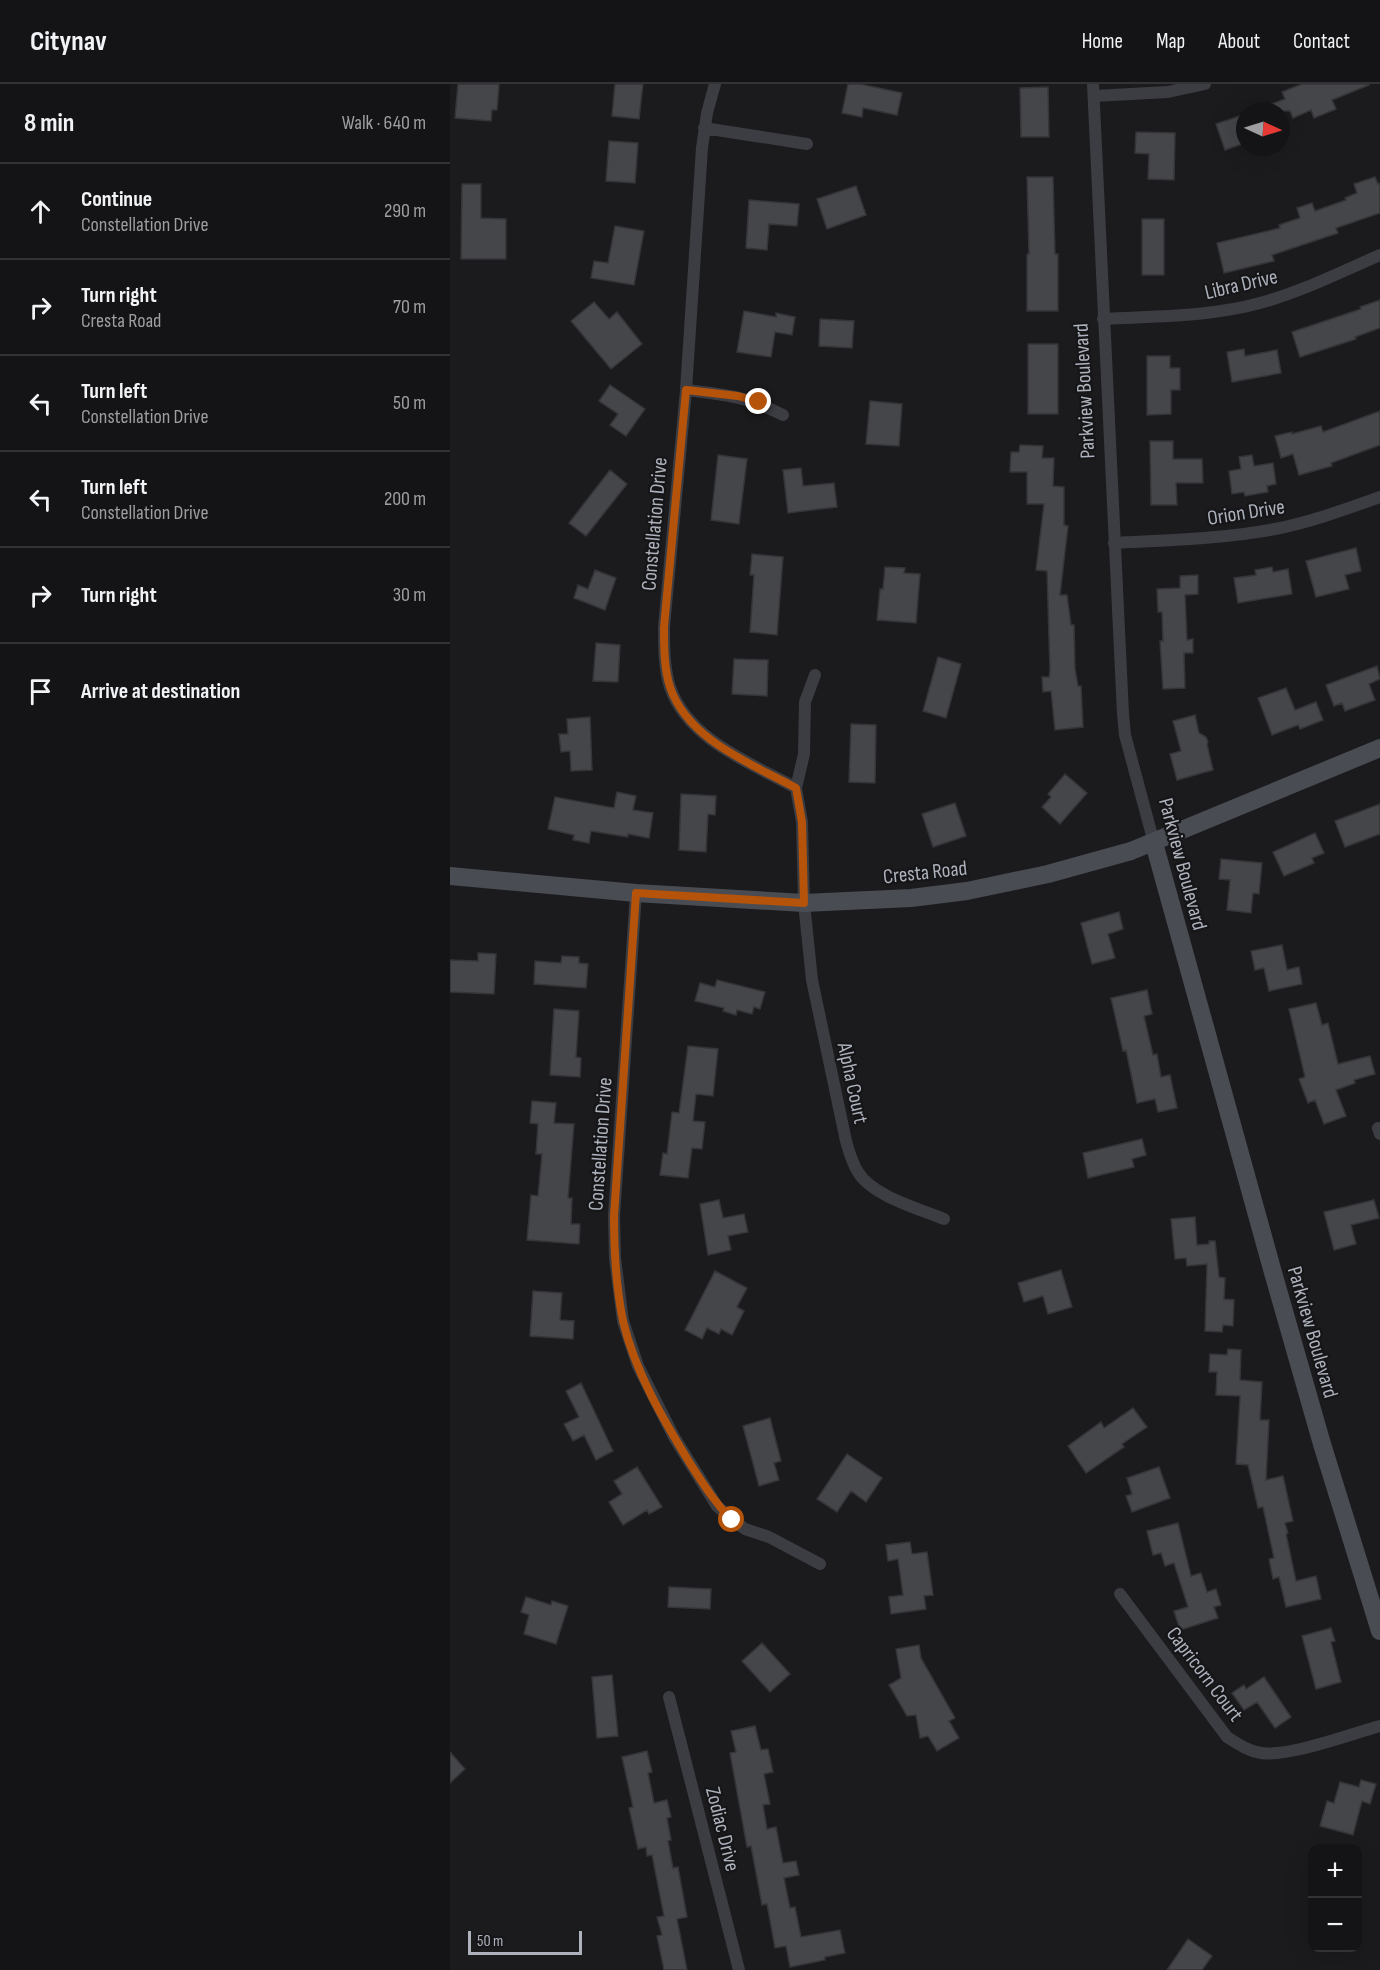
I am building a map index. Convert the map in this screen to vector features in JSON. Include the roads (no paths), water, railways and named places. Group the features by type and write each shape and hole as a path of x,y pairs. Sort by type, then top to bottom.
{"main road":[{"name":"Cresta Road","path":"450,876 636,893 804,903 911,898 967,891 1048,874 1131,851 1380,748"},
{"name":"Parkview Boulevard","path":"1154,843 1322,1444 1380,1631"}],"street":[{"name":"Constellation Drive","path":"715,84 704,128 686,390 664,627 664,653 670,687 684,712 702,733 796,788"},
{"path":"1094,90 1168,92 1205,84"},
{"name":"Parkview Boulevard","path":"1094,90 1103,319 1125,735 1154,843"},
{"path":"704,128 807,144"},
{"name":"Libra Drive","path":"1103,319 1200,314 1260,303 1380,255"},
{"path":"686,390 738,396 759,402 783,415"},
{"name":"Orion Drive","path":"1114,543 1199,539 1274,529 1380,497"},
{"path":"804,903 802,822 796,788 804,754 805,702 815,675"},
{"name":"Constellation Drive","path":"636,893 614,1216 615,1258 623,1321 638,1366 669,1427 717,1506 744,1529 769,1537 820,1564"},
{"name":"Alpha Court","path":"804,903 818,1014 852,1160 863,1179 882,1193 944,1219"},
{"name":"Capricorn Court","path":"1120,1594 1227,1737 1241,1747 1260,1753 1278,1753 1380,1726"},
{"name":"Zodiac Drive","path":"669,1697 739,1970"}]}
